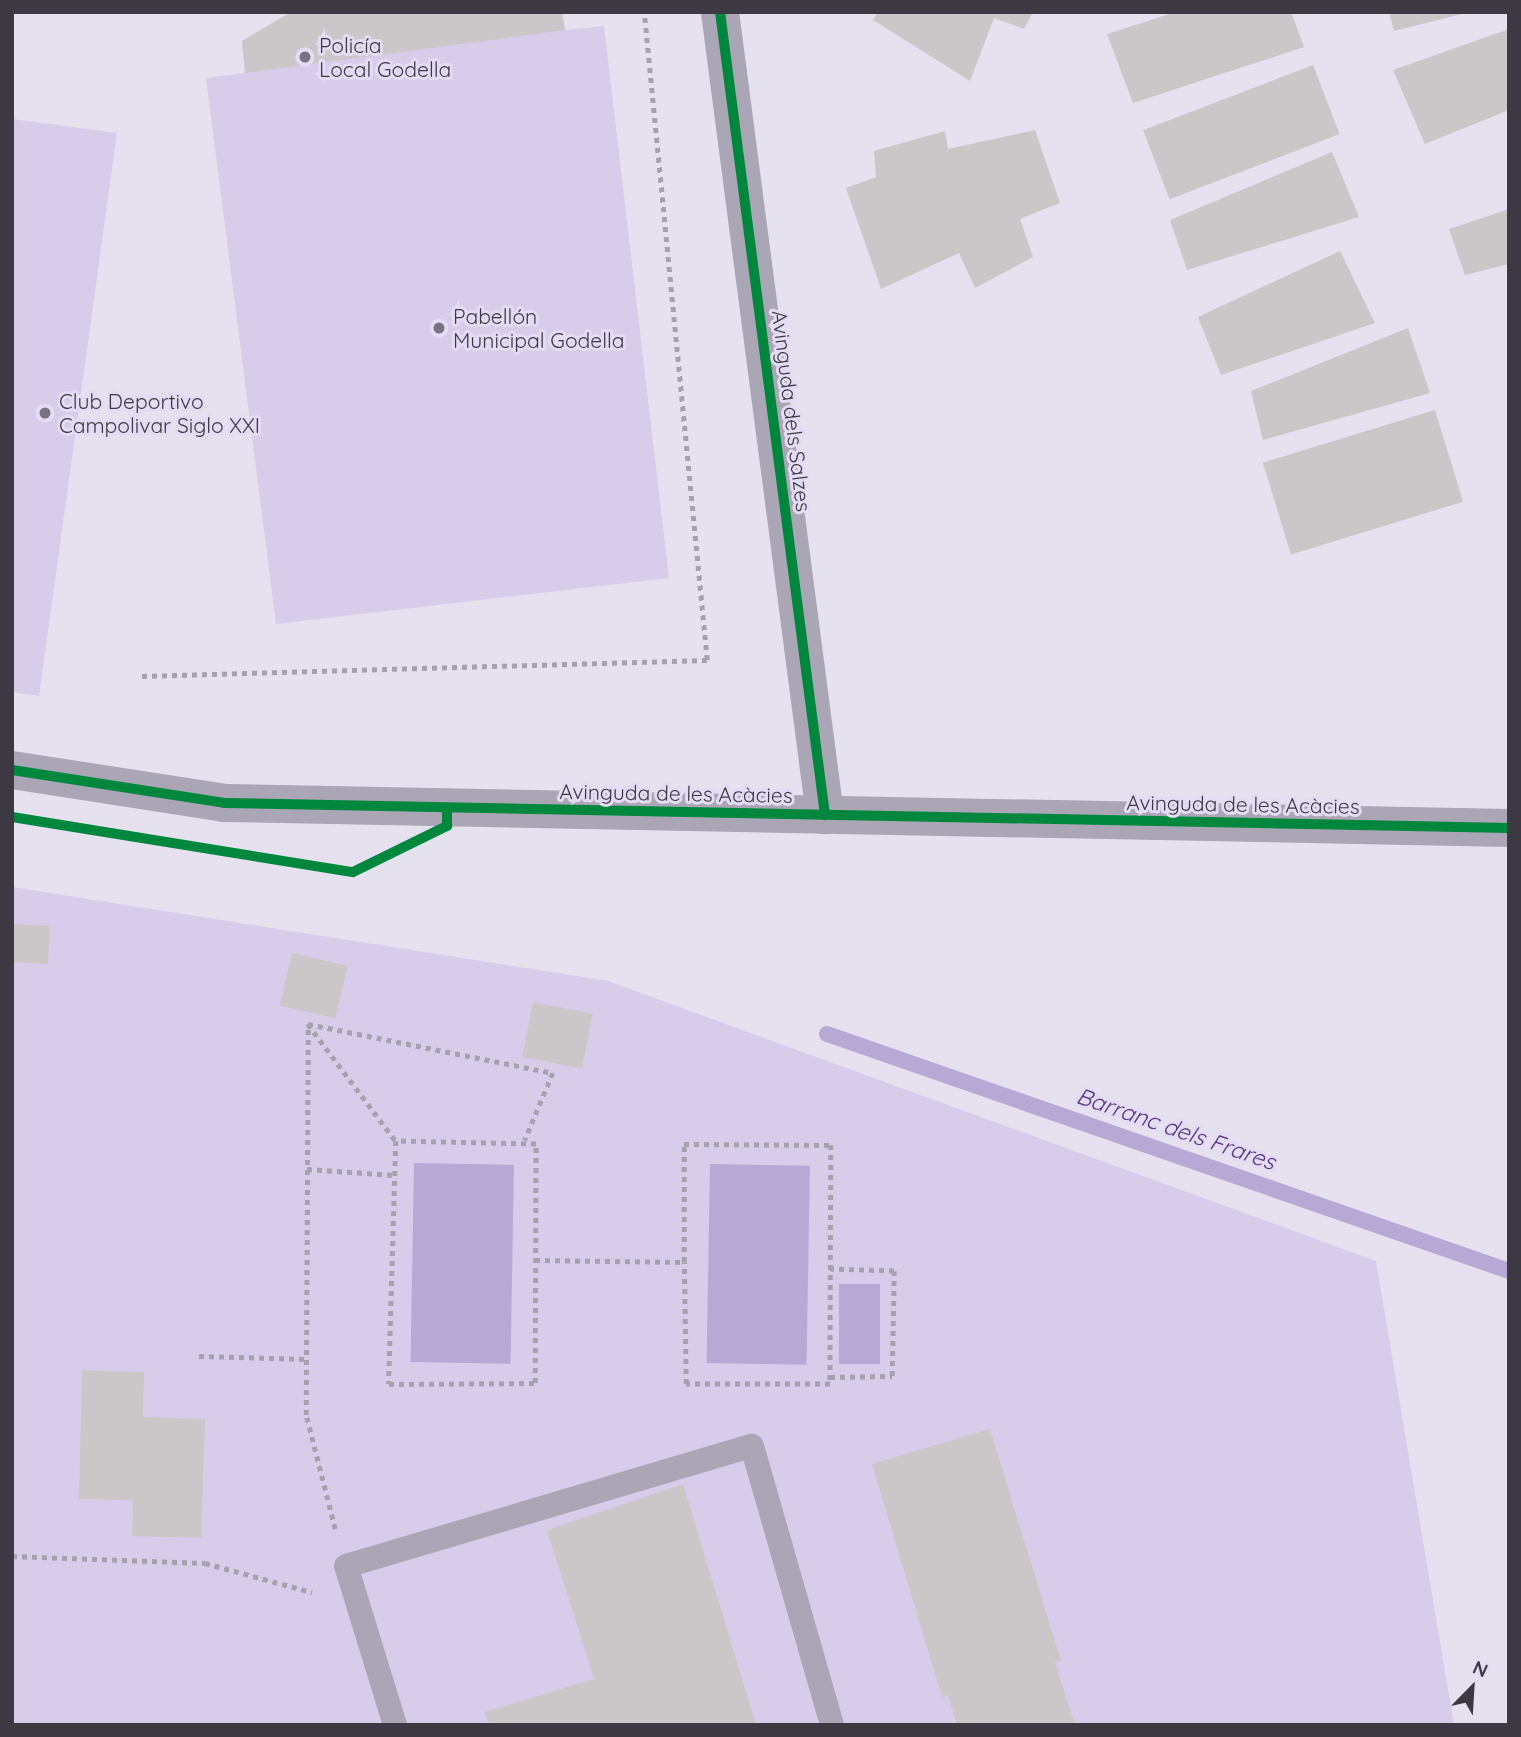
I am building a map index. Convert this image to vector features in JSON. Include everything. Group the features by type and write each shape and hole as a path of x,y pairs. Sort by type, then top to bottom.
{"street":[{"name":"Avinguda dels Salzes","path":"720,12 825,814"},
{"name":"Avinguda de les Acàcies","path":"12,770 224,803 1509,828"}],"lane":[{"path":"395,1725 346,1566 752,1446 832,1725"}],"path":[{"path":"142,676 707,660 644,12"},
{"path":"308,1024 553,1073 525,1140"},
{"path":"308,1024 396,1140 389,1384 535,1383 536,1144 396,1140"},
{"path":"308,1024 308,1428 337,1535"},
{"path":"684,1144 831,1145 830,1384 686,1384 684,1262 684,1144"},
{"path":"307,1169 394,1175"},
{"path":"535,1260 684,1262"},
{"path":"830,1269 894,1271 892,1376 830,1377"},
{"path":"199,1356 306,1359"},
{"path":"12,1556 205,1563 317,1594"}],"shaded area":[{"name":"Pabellón Municipal Godella","path":"291,12 562,12 565,30 604,26 669,578 276,624 206,78 245,73 242,41"},
{"name":"Club Deportivo Campolivar Siglo XXI","path":"12,119 117,133 39,696 12,692"},
{"path":"12,887 608,981 1376,1261 1454,1725 12,1725"},
{"path":"414,1163 514,1165 511,1364 411,1362"},
{"path":"710,1164 810,1166 807,1365 707,1363"},
{"path":"839,1284 880,1284 880,1364 839,1364"}],"building":[{"name":"Policía Local Godella","path":"291,12 562,12 565,30 245,73 242,41"},
{"path":"878,12 1033,12 1024,29 994,18 970,81 873,20"},
{"path":"1176,12 1291,12 1304,47 1133,103 1107,34"},
{"path":"1389,12 1466,12 1466,13 1394,31"},
{"path":"1509,29 1509,110 1425,144 1393,70"},
{"path":"1313,65 1340,134 1170,199 1143,130"},
{"path":"1035,130 1060,203 1020,219 1033,257 975,288 959,253 881,289 846,188 876,177 874,151 945,131 948,149"},
{"path":"1332,152 1359,217 1187,270 1170,220"},
{"path":"1509,209 1509,264 1465,275 1449,229"},
{"path":"1340,251 1375,323 1221,375 1198,317"},
{"path":"1408,328 1430,393 1263,440 1251,391"},
{"path":"1435,410 1463,502 1291,554 1263,463"},
{"path":"12,924 50,926 48,964 12,962"},
{"path":"292,953 348,966 335,1018 280,1006"},
{"path":"533,1002 593,1014 582,1069 522,1057"},
{"path":"82,1370 144,1372 143,1417 205,1419 201,1538 132,1536 133,1500 79,1499"},
{"path":"990,1429 1061,1661 1055,1662 1075,1725 957,1725 948,1695 942,1697 872,1464"},
{"path":"683,1484 756,1725 489,1725 485,1712 594,1679 547,1530"}],"waterway":[{"name":"Barranc dels Frares","path":"827,1034 1509,1271"}],"cycle path":[{"path":"720,12 825,815"},
{"path":"12,770 224,803 1509,828"},
{"path":"12,817 353,872 447,826 447,809"}],"place":[{"name":"Policía Local Godella","path":"305,57"},
{"name":"Pabellón Municipal Godella","path":"439,328"},
{"name":"Club Deportivo Campolivar Siglo XXI","path":"45,413"}]}
